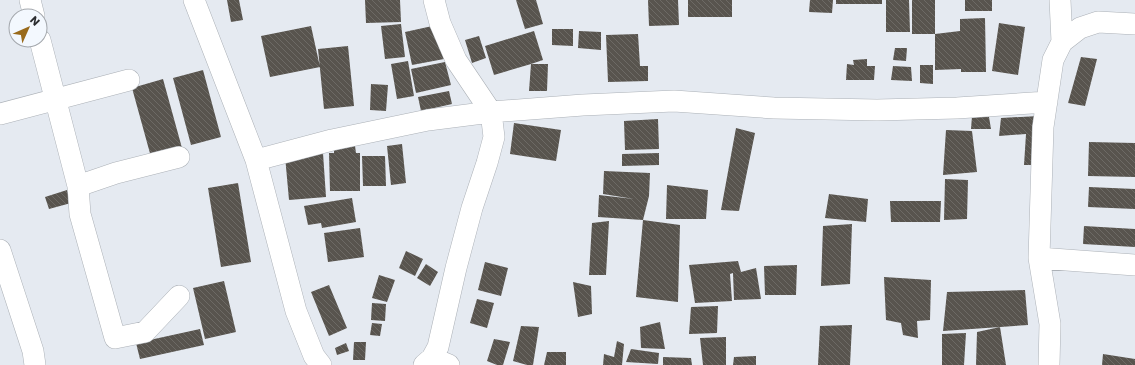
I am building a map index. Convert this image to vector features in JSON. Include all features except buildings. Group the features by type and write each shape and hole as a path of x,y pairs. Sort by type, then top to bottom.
{"street":[{"path":"194,0 256,160 296,311 314,356 321,365"},
{"path":"434,0 440,23 456,60 490,112 494,138 472,208 456,268 435,363"},
{"path":"1060,0 1062,42"},
{"path":"1049,365 1050,324 1039,258 1043,127 1053,60 1062,42 1080,28 1098,22 1135,24"},
{"path":"42,48 78,186 80,214 115,338 145,332 179,296"},
{"path":"0,114 129,80"},
{"path":"256,160 332,140 428,120 490,112 583,105 674,101 774,108 877,110 957,108 1047,102"},
{"path":"78,186 116,173 179,157"},
{"path":"0,250 34,351 35,365"},
{"path":"1039,258 1135,265"}]}
